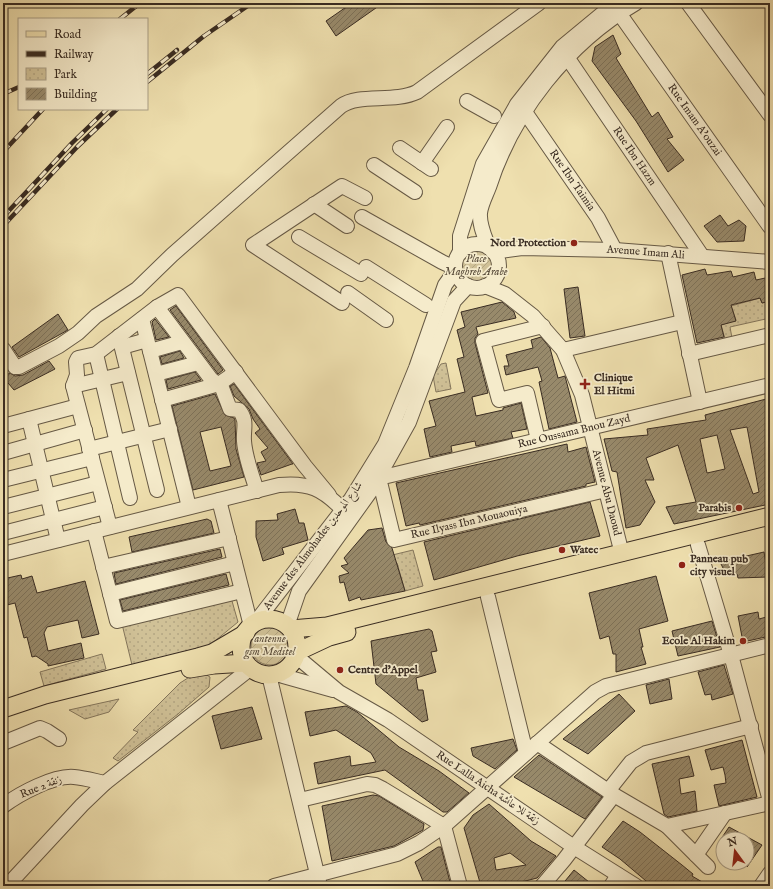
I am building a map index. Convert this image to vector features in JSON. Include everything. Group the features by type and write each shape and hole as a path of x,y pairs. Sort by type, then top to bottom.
{"main road":[{"path":"289,627 327,626 622,554 770,516"},
{"path":"250,627 241,647 249,666 261,674 272,675 287,669 296,654 329,637 770,527"},
{"path":"3,709 45,695 212,653 250,627 271,620 283,622 289,627 295,637 296,654"},
{"path":"3,720 50,704 202,666 249,666"}],"street":[{"path":"3,349 15,367 18,368 59,346 78,333 96,316 137,289 172,255 341,106 350,101 405,96 417,92 539,3"},
{"path":"494,259 485,286 474,288 468,286 458,277 456,263 461,231 482,164 517,104 562,47 612,7 636,3"},
{"path":"688,3 770,115"},
{"path":"504,294 494,259 480,226 480,212 497,160 525,112 545,82 612,7"},
{"name":"Rue Imam A'ouzai","path":"612,7 770,227"},
{"name":"Rue Ibn Hazm","path":"567,57 702,256"},
{"path":"467,101 494,116"},
{"name":"Rue Ibn Taimia","path":"525,112 598,218 615,250"},
{"path":"400,148 426,166 447,128"},
{"path":"374,165 415,192"},
{"path":"365,198 342,186 253,245 386,320"},
{"path":"314,204 347,226"},
{"path":"362,217 442,262 456,263"},
{"path":"299,237 426,305"},
{"path":"456,263 470,245 476,244 494,259"},
{"name":"Avenue Imam Ali","path":"494,259 522,248 615,250 768,260"},
{"path":"668,253 700,402"},
{"name":"Avenue des Almohades شارع الموحدين","path":"250,627 343,510 385,444 416,368 445,285 456,263"},
{"name":"Avenue des Almohades شارع الموحدين","path":"289,627 299,591 379,478 409,422 454,301 468,286"},
{"name":"Avenue Abu Daoud","path":"485,286 504,294 533,316 563,350 582,395 622,554"},
{"path":"110,527 73,386 77,375 77,359 96,354 120,342 142,319 176,295 179,295 305,466 343,510"},
{"path":"157,307 210,379 219,384 230,409 239,410 244,420 246,430 244,440 257,490"},
{"path":"142,319 189,507"},
{"path":"563,350 682,322"},
{"path":"538,440 527,393 498,400 483,341 543,326"},
{"path":"689,354 769,339"},
{"path":"120,342 149,346 182,342"},
{"path":"120,342 142,435 157,490"},
{"path":"96,354 130,498"},
{"path":"156,374 198,363"},
{"path":"162,400 219,384 236,372"},
{"path":"73,386 128,373"},
{"name":"Rue Oussama Bnou Zayd","path":"379,478 770,385"},
{"path":"3,426 78,406"},
{"path":"29,419 58,540"},
{"path":"3,480 42,471 90,454 116,441 170,429"},
{"path":"3,452 85,430"},
{"name":"Rue Ilyass Ibn Mouaouiya","path":"379,478 394,540 606,490"},
{"path":"3,506 98,483"},
{"path":"3,554 279,485 294,484 307,486 329,495"},
{"path":"219,500 250,627"},
{"path":"3,533 105,507"},
{"path":"94,531 117,621 242,591"},
{"path":"103,567 229,538"},
{"path":"667,826 770,802 731,655 698,545"},
{"path":"110,594 235,564"},
{"path":"488,597 526,753"},
{"path":"274,886 318,881 397,854 420,844 489,788 595,692 606,686 770,645"},
{"name":"Rue Lalla Aicha زنقة للا عائشة","path":"296,654 339,692 388,720 489,788 574,847 615,881 636,886"},
{"path":"7,886 82,805 105,783 249,666"},
{"path":"272,675 318,881"},
{"name":"Rue Lalla Aicha زنقة للا عائشة","path":"272,675 339,692"},
{"path":"542,886 574,847 631,762 646,753 750,726"},
{"path":"3,743 40,728 47,730 59,739"},
{"path":"537,743 611,793 667,826 708,867"},
{"name":"Rue 2 زنقة","path":"3,806 11,800 62,778 74,777 105,783"},
{"path":"300,800 368,784 375,785 444,826 460,886"},
{"path":"696,855 725,813"},
{"path":"761,886 770,873"}],"green space":[{"name":"Place Maghreb Arabe","path":"473,249 479,249 489,256 492,265 491,271 485,278 479,281 473,281 463,274 460,268 460,262 467,252"},
{"path":"760,298 762,303 770,301 770,318 730,327 732,338 725,339 721,325 736,320 731,306"},
{"path":"446,363 451,389 436,392 433,376 441,364"},
{"path":"413,550 423,586 405,591 397,563 382,566 380,558"},
{"path":"230,594 238,622 210,645 132,665 121,620"},
{"name":"antenne gsm Meditel","path":"266,627 274,627 281,630 286,635 289,646 286,657 281,662 274,665 266,665 259,662 254,657 251,650 251,642 254,635 259,630"},
{"path":"102,654 106,669 44,686 40,672"},
{"path":"205,674 210,677 209,687 178,714 118,761 113,758 138,732 133,730 180,683 191,676"},
{"path":"119,699 109,712 85,719 69,710"}],"building":[{"path":"352,3 383,3 336,36 326,21"},
{"path":"613,35 621,54 616,58 652,117 658,112 673,137 667,139 684,160 668,172 636,121 592,61 595,47"},
{"path":"720,215 728,226 739,220 746,226 744,241 717,242 704,226"},
{"path":"705,269 707,275 731,271 733,277 754,272 756,280 770,277 770,301 762,303 760,298 731,305 736,321 721,325 724,337 697,343 682,275"},
{"path":"578,287 585,336 570,338 564,289"},
{"path":"502,302 514,312 516,318 476,327 478,334 475,338 475,343 488,393 472,397 476,416 503,410 503,408 521,403 527,429 511,432 513,438 476,446 475,441 451,446 452,452 430,457 424,429 436,426 429,401 465,392 457,359 464,357 457,330 465,327 461,312"},
{"path":"176,306 223,370 218,374 170,310"},
{"path":"58,314 68,330 19,357 12,347"},
{"path":"155,319 169,337 156,340 152,322"},
{"path":"541,337 550,348 558,378 565,376 577,422 549,429 539,382 542,381 538,367 506,375 504,366 509,366 506,355 533,348 531,340"},
{"path":"180,351 184,358 162,364 160,357"},
{"path":"49,361 55,369 14,390 3,377 10,373 15,376 23,375"},
{"path":"195,372 201,380 168,389 166,380"},
{"path":"234,384 293,464 261,475 257,463 266,461 261,452 268,448 255,433 260,429 253,419 249,409 234,396 230,386"},
{"path":"215,394 225,415 234,418 235,420 236,449 244,477 193,490 172,406","holes":["221,427 231,466 210,471 200,432"]},
{"path":"770,398 770,436 767,437 770,450 770,504 674,524 666,507 696,502 678,445 646,458 654,480 645,480 655,502 640,525 626,528 617,472 612,471 604,439 648,435 647,429 706,420 705,415","holes":["747,427 759,492 753,494 730,430","717,435 725,469 707,473 700,439"]},
{"path":"567,444 568,452 586,447 595,482 586,484 586,486 420,525 419,523 406,526 396,483"},
{"path":"590,502 600,536 517,556 434,580 424,542"},
{"path":"295,509 299,523 304,523 308,540 282,548 284,554 263,561 256,537 256,521 278,520 277,514"},
{"path":"207,519 211,521 214,533 132,552 129,537"},
{"path":"382,528 386,542 392,548 405,591 361,600 360,597 349,601 344,582 340,583 339,576 349,573 341,566 348,564 344,558 368,530"},
{"path":"220,549 222,557 116,584 114,573"},
{"path":"764,552 768,577 738,578 737,574 726,574 720,562"},
{"path":"226,574 229,585 123,611 120,600"},
{"path":"21,575 22,579 32,576 37,593 85,581 99,634 82,638 78,620 47,627 44,633 48,651 81,643 84,658 48,666 48,664 36,656 32,657 27,637 24,638 15,603 3,606 3,579"},
{"path":"656,576 668,621 639,629 643,647 641,647 646,664 616,672 616,654 613,654 609,636 600,639 589,593"},
{"path":"758,612 759,619 770,616 770,636 743,642 738,616"},
{"path":"712,621 720,647 678,656 672,631"},
{"path":"429,629 432,631 437,651 431,652 436,672 416,678 418,690 423,690 428,720 422,722 376,684 371,641"},
{"path":"724,665 733,694 712,700 711,694 705,695 698,672"},
{"path":"669,679 672,699 650,704 646,685"},
{"path":"619,694 635,711 588,754 563,739"},
{"path":"346,706 357,712 399,747 439,771 469,793 447,812 443,812 385,770 318,784 314,763 350,756 351,766 376,762 371,753 336,730 310,736 305,712"},
{"path":"252,707 262,739 221,749 212,716"},
{"path":"513,739 517,750 495,769 473,756 471,748"},
{"path":"742,740 757,797 719,806 714,785 726,783 723,767 711,770 705,750"},
{"path":"539,755 602,797 585,819 514,777"},
{"path":"689,756 694,776 679,779 681,794 695,791 697,811 668,817 664,814 652,764"},
{"path":"373,795 379,796 424,824 423,830 394,846 332,861 322,806"},
{"path":"489,804 531,841 556,856 537,878 506,886 481,886 464,828 473,815","holes":["510,853 526,865 496,870 494,858"]},
{"path":"623,821 640,832 682,865 693,874 692,876 709,886 652,886 620,859 602,847"},
{"path":"729,827 736,831 726,831"},
{"path":"755,841 762,845 755,855"},
{"path":"438,847 441,847 451,886 425,886 415,862"},
{"path":"574,870 594,886 561,886"}],"railway":[{"path":"121,18 140,3"},
{"path":"148,81 204,36 252,3"},
{"path":"148,73 177,50"},
{"path":"3,94 18,87"},
{"path":"3,152 42,110"},
{"path":"3,217 72,143 106,110"},
{"path":"3,226 78,146 116,110"}],"place":[{"name":"Nord Protection","path":"574,243"},
{"name":"Clinique El Hitmi","path":"585,384"},
{"name":"Parabis","path":"739,508"},
{"name":"Watec","path":"562,550"},
{"name":"Panneau pub city visuel","path":"682,565"},
{"name":"Ecole Al Hakim","path":"743,641"},
{"name":"Centre d'Appel","path":"340,670"}]}
